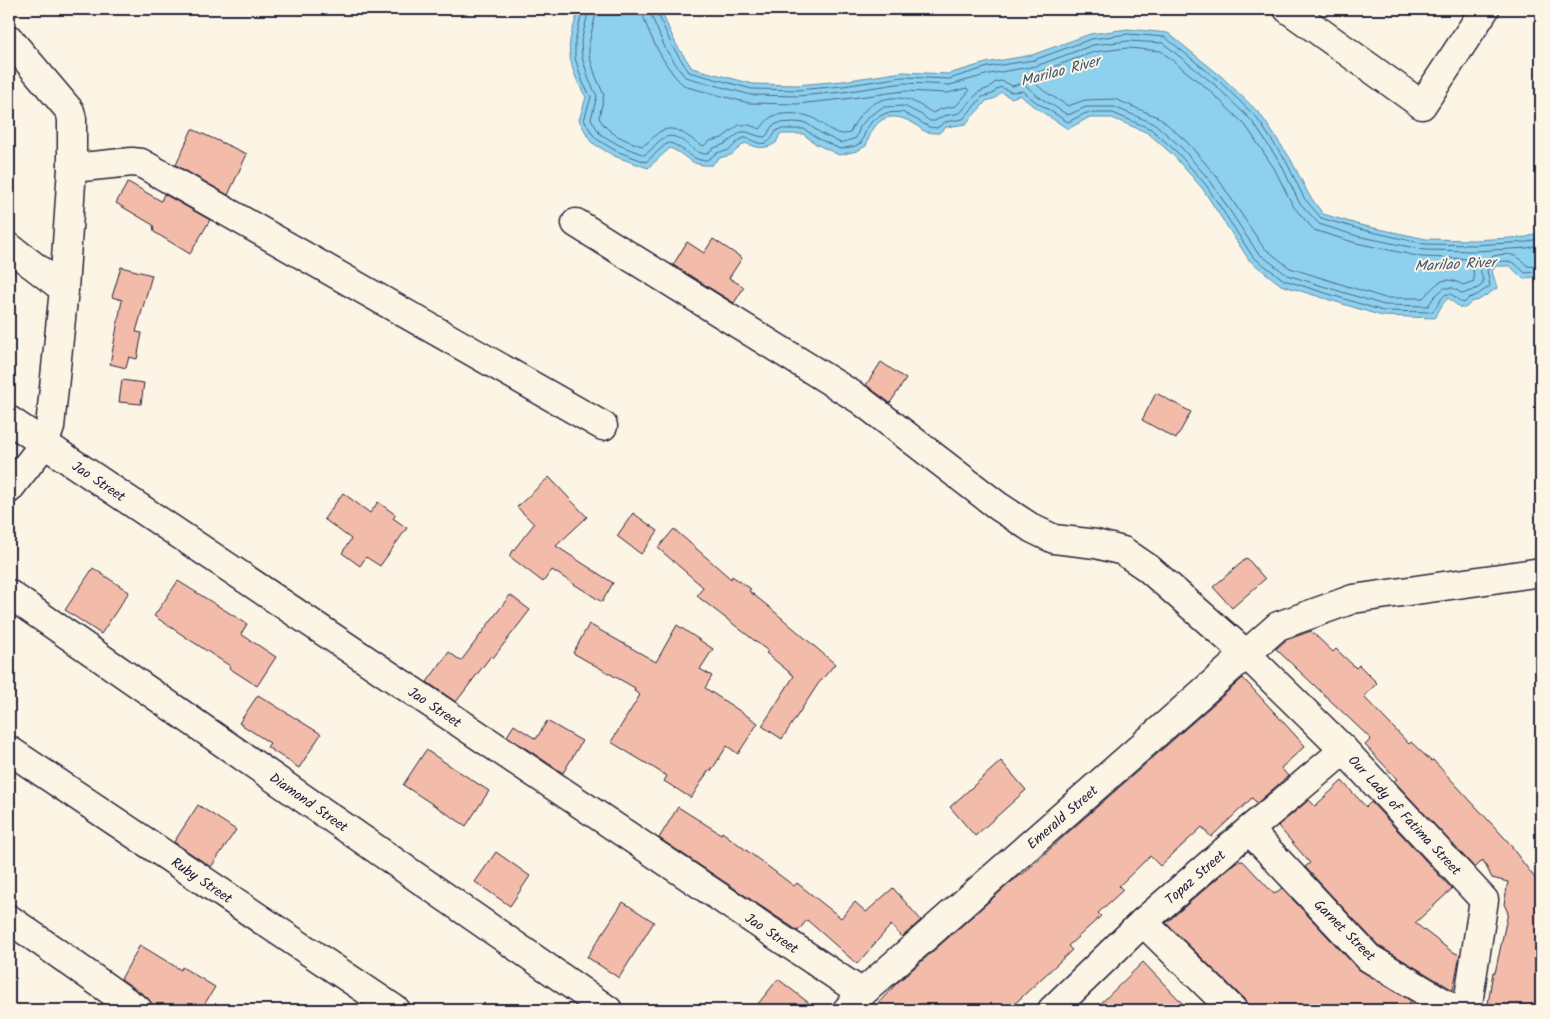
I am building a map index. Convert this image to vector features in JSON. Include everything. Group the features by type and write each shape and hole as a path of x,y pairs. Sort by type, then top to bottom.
{"street":[{"path":"1288,9 1422,105 1485,9"},
{"path":"9,39 70,111 72,119 72,168 64,289 50,427 44,444 9,489"},
{"path":"72,168 132,162 141,164 603,426"},
{"name":"Our Lady of Fatima Street","path":"576,223 858,398 998,506 1033,529 1054,539 1096,544 1123,551 1148,568 1246,654 1344,750 1484,900 1467,1010"},
{"path":"9,247 64,289"},
{"name":"Jao Street","path":"9,420 854,1002"},
{"name":"Emerald Street","path":"854,1002 1278,626 1353,600 1541,572"},
{"name":"Diamond Street","path":"9,594 608,1010"},
{"name":"Ruby Street","path":"9,750 396,1010"},
{"name":"Topaz Street","path":"1052,1010 1143,922 1344,750"},
{"name":"Garnet Street","path":"1249,830 1369,958 1456,1010"},
{"path":"9,919 138,1010"},
{"path":"1143,922 1233,1010"}],"water":[{"name":"Marilao River","path":"579,9 660,9 676,44 692,68 753,84 797,85 842,81 903,72 948,74 986,63 1032,55 1090,34 1128,29 1168,33 1222,77 1260,114 1290,158 1309,195 1323,214 1360,225 1426,239 1474,240 1527,237 1541,232 1541,278 1523,279 1510,266 1496,266 1492,271 1497,288 1479,300 1471,302 1465,308 1460,307 1448,298 1435,318 1382,316 1281,285 1249,260 1202,188 1173,155 1148,133 1112,118 1088,118 1068,129 1020,95 1011,98 1001,92 996,98 986,101 966,124 946,127 939,133 922,130 904,119 889,117 873,129 866,146 857,151 839,155 816,144 803,134 780,134 776,143 768,147 761,148 745,143 731,155 719,158 712,165 694,162 670,148 648,168 614,156 591,142 579,120 586,97 573,70 569,48"}],"building":[{"path":"192,129 247,154 228,195 176,165"},
{"path":"128,182 161,201 164,194 210,220 190,254 154,232 153,225 116,203"},
{"path":"713,239 742,258 729,278 744,287 734,303 673,265 687,242 704,253"},
{"path":"121,267 152,275 136,332 142,333 137,359 129,357 126,368 110,364 122,300 112,297"},
{"path":"881,362 906,379 890,403 866,385"},
{"path":"122,380 144,383 141,404 119,402"},
{"path":"1156,393 1191,412 1176,439 1142,420"},
{"path":"549,477 587,517 556,546 613,583 602,602 552,570 543,582 509,556 534,524 517,507"},
{"path":"343,493 370,513 378,502 396,515 393,518 407,528 380,566 366,557 360,566 342,553 351,539 324,519"},
{"path":"633,513 658,531 641,554 617,536"},
{"path":"674,529 731,579 732,576 751,589 749,591 835,664 818,684 782,739 762,726 794,676 766,653 768,651 697,596 703,587 658,548"},
{"path":"1247,558 1265,579 1232,608 1213,587"},
{"path":"93,568 129,592 101,634 65,610"},
{"path":"178,581 247,624 241,634 276,657 257,686 154,616"},
{"path":"510,595 530,610 493,658 491,656 456,702 427,682 449,652 461,661"},
{"path":"589,624 656,662 677,625 713,649 700,669 712,676 705,688 758,723 738,754 727,746 691,798 664,781 667,776 611,742 640,695 634,691 635,688 573,653"},
{"path":"1311,631 1333,652 1336,649 1356,668 1359,665 1377,683 1364,697 1409,744 1411,742 1431,761 1433,760 1513,847 1541,886 1541,1010 1487,1010 1493,972 1495,973 1508,913 1504,904 1508,882 1492,878 1483,860 1475,868 1394,781 1397,779 1365,745 1371,739 1276,649 1286,640"},
{"path":"1243,678 1305,746 1281,768 1288,776 1257,803 1252,798 1211,837 1202,827 1160,866 1150,856 1119,886 1123,890 1098,913 1101,916 1068,946 1072,950 1008,1010 872,1010 896,984"},
{"path":"258,695 321,734 299,768 267,747 270,743 239,723"},
{"path":"547,721 582,741 563,773 507,736 514,725 536,739"},
{"path":"426,750 489,791 466,826 403,785"},
{"path":"1001,761 1026,790 975,836 950,807"},
{"path":"1342,781 1366,807 1371,802 1452,889 1415,923 1451,951 1460,955 1453,990 1379,946 1305,867 1310,863 1278,826 1309,800 1315,806"},
{"path":"198,805 236,830 211,867 174,842"},
{"path":"678,807 721,834 722,832 794,886 797,883 841,918 855,902 866,912 893,888 921,920 902,937 891,925 857,964 807,920 798,931 659,838"},
{"path":"496,852 530,876 510,906 475,882"},
{"path":"1243,861 1274,894 1282,888 1358,969 1426,1010 1248,1010 1248,1005 1244,999 1166,923 1236,862"},
{"path":"623,902 654,922 619,978 587,957"},
{"path":"140,945 181,970 182,967 215,987 201,1010 162,1010 152,1005 147,997 121,979"},
{"path":"1143,962 1189,1010 1094,1010"},
{"path":"778,979 818,1010 753,1010"}]}
